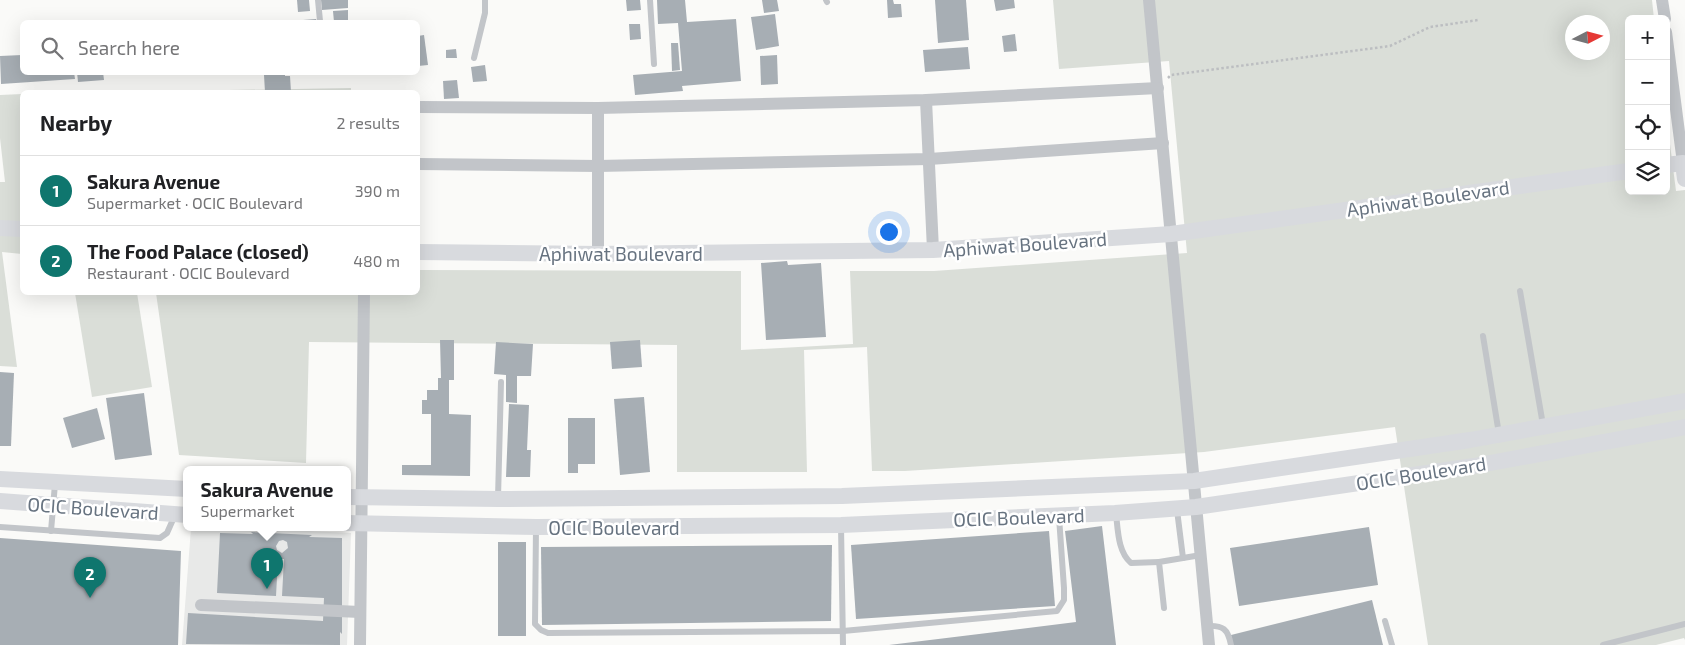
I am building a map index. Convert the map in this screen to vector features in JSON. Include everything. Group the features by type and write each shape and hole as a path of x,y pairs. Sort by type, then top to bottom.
{"street":[{"path":"1149,0 1209,645"},
{"path":"1662,0 1664,15"},
{"path":"1670,60 1684,168 1670,166"},
{"path":"420,107 598,108 926,100 1158,88"},
{"path":"926,100 933,250"},
{"path":"598,108 598,254"},
{"path":"420,164 598,166 929,159 1162,143"},
{"name":"Aphiwat Boulevard","path":"420,252 598,254 933,250 1171,234 1625,171"},
{"path":"0,228 20,229"},
{"path":"360,645 354,497 364,295"},
{"name":"OCIC Boulevard","path":"354,497 498,499 842,496 1194,481 1499,434 1685,401"},
{"name":"OCIC Boulevard","path":"354,524 536,527 841,525 1116,513 1196,507 1474,466 1685,427"},
{"name":"OCIC Boulevard","path":"0,479 183,489"},
{"name":"OCIC Boulevard","path":"0,501 181,514"},
{"path":"201,605 360,612"}],"lane":[{"path":"318,0 320,20"},
{"path":"474,58 485,13 485,0"},
{"path":"650,0 654,64"},
{"path":"1520,291 1543,426"},
{"path":"1483,336 1499,434"},
{"path":"498,499 501,382"},
{"path":"51,531 55,482"},
{"path":"1177,508 1183,558"},
{"path":"1116,513 1122,551 1125,558 1131,563 1159,562 1201,555"},
{"path":"0,527 160,538 181,514"},
{"path":"536,527 535,624 541,630 548,633 843,631 1057,611 1064,600 1059,516"},
{"path":"841,525 843,645"},
{"path":"1159,562 1164,608"},
{"path":"1385,621 1392,645"},
{"path":"1603,645 1685,624"},
{"path":"1207,626 1216,625 1223,628 1229,635 1231,645"}],"path":[{"path":"1158,88 1171,75 1390,46 1430,27 1478,20"}],"shaded area":[{"path":"1053,0 1652,0 1654,15 1625,15 1625,195 1670,195 1670,144 1676,191 1685,190 1685,640 1684,638 1656,645 1428,645 1395,427 1204,452 905,471 872,471 867,347 804,350 807,472 677,472 677,345 309,342 306,463 179,455 156,295 420,295 420,270 741,271 741,350 853,344 850,271 934,271 1187,253 1169,61 1059,69"},
{"path":"351,88 351,90 234,90"},
{"path":"20,94 20,254 2,252 17,367 0,366 0,182 5,182 0,138 0,95"},
{"path":"75,295 137,295 152,387 92,397"},
{"path":"191,531 351,533 347,645 182,645"}],"building":[{"path":"297,0 309,0 310,11 298,12"},
{"path":"321,0 348,0 348,8 322,10"},
{"path":"626,0 640,0 641,10 627,11"},
{"path":"657,0 685,0 687,22 736,19 741,81 682,86 683,91 635,95 633,75 682,71 678,23 658,24"},
{"path":"762,0 777,0 779,11 764,13"},
{"path":"887,0 893,0 894,4 901,4 902,17 888,18"},
{"path":"935,0 966,0 969,40 938,43"},
{"path":"994,0 1014,0 1015,8 996,11"},
{"path":"348,10 348,20 334,20 333,11"},
{"path":"775,14 779,46 756,50 751,17"},
{"path":"629,24 640,24 641,39 630,40"},
{"path":"1015,34 1017,51 1004,52 1002,36"},
{"path":"424,35 428,65 420,66 420,36"},
{"path":"671,43 678,43 680,70 672,71"},
{"path":"968,47 970,69 925,72 923,50"},
{"path":"456,49 457,58 446,58 446,50"},
{"path":"20,55 20,75 74,75 75,79 1,84 0,56"},
{"path":"777,55 778,84 761,85 760,56"},
{"path":"485,65 487,81 473,82 471,67"},
{"path":"77,75 103,75 104,80 78,82"},
{"path":"264,75 290,76 291,90 265,90"},
{"path":"457,80 459,98 444,99 443,81"},
{"path":"787,261 788,265 821,263 826,337 766,340 761,263"},
{"path":"440,340 454,340 454,380 449,380 449,414 471,415 470,476 402,475 402,465 431,465 431,414 422,414 422,400 427,400 427,390 438,390 438,378 441,378"},
{"path":"640,340 642,367 612,369 610,342"},
{"path":"496,342 533,344 531,376 517,376 517,403 506,402 506,375 494,374"},
{"path":"0,372 14,373 11,446 0,446"},
{"path":"144,393 152,455 115,460 106,398"},
{"path":"644,397 650,472 620,475 614,399"},
{"path":"509,404 529,405 527,450 531,450 530,477 506,477"},
{"path":"97,408 105,439 72,448 63,418"},
{"path":"568,418 595,418 595,464 578,464 578,473 568,473"},
{"path":"1102,526 1116,645 889,645 1076,622 1065,531"},
{"path":"1369,527 1378,585 1239,606 1230,548"},
{"path":"1049,531 1055,606 856,619 851,545"},
{"path":"251,532 342,538 342,634 340,632 340,645 186,644 188,613 323,621 324,598 282,596 284,559 278,559 276,596 217,593 220,533 253,534","holes":["279,541 287,542 288,548 282,553 277,550 276,546"]},
{"path":"0,538 181,551 178,645 0,645"},
{"path":"498,542 526,542 526,636 498,636"},
{"path":"832,545 831,621 542,625 541,547"},
{"path":"1372,600 1383,645 1233,645 1231,635"}],"place":[{"name":"Sakura Avenue","path":"267,589"},
{"name":"The Food Palace (closed)","path":"90,598"}]}
